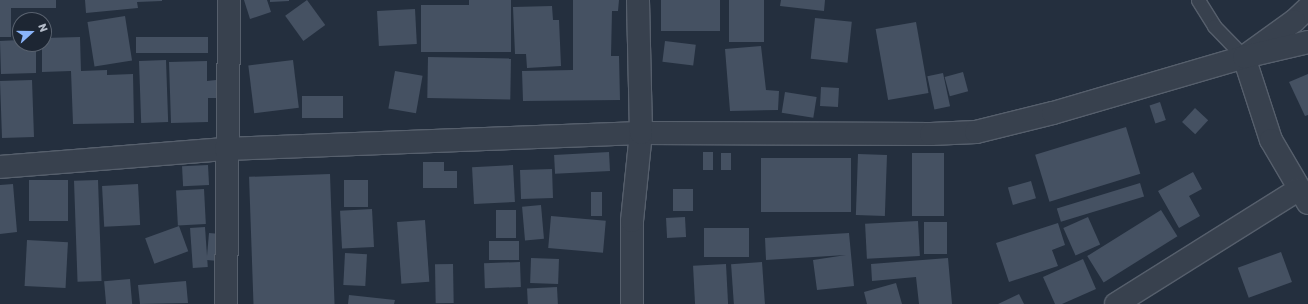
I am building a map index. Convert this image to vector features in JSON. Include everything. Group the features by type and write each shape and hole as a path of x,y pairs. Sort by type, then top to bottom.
{"street":[{"path":"226,304 226,149 229,0"},
{"path":"632,304 632,221 640,133 638,0"},
{"path":"1244,57 1308,8"},
{"path":"0,167 226,149 640,133 931,134 976,132 1053,113 1244,57 1308,42"},
{"path":"1116,304 1304,196 1271,140 1244,57"}],"lane":[{"path":"1198,0 1214,26 1244,57"}],"building":[{"path":"0,0 56,0 56,8 11,8 11,37 0,37"},
{"path":"85,0 162,1 137,2 138,8 86,13"},
{"path":"244,0 267,0 271,12 250,19"},
{"path":"270,0 289,0 289,1 270,2"},
{"path":"307,0 325,25 303,41 285,16"},
{"path":"469,0 511,0 511,52 421,52 421,5 469,5"},
{"path":"573,0 619,0 618,11 612,11 611,56 619,56 620,100 523,101 522,71 573,70"},
{"path":"661,0 720,0 720,31 661,31"},
{"path":"729,0 764,0 764,42 729,42"},
{"path":"781,0 825,0 824,11 780,6"},
{"path":"552,6 553,20 559,20 561,66 527,68 526,54 515,54 513,7"},
{"path":"415,9 417,44 379,46 377,11"},
{"path":"125,16 132,60 95,66 87,22"},
{"path":"815,18 852,22 848,63 811,59"},
{"path":"916,22 929,93 888,100 876,29"},
{"path":"80,37 81,71 107,70 107,75 133,74 134,123 73,124 71,71 42,72 42,52 52,52 52,38"},
{"path":"136,37 208,37 208,53 136,53"},
{"path":"12,40 12,52 36,52 36,73 1,74 0,41"},
{"path":"665,41 696,45 693,66 662,62"},
{"path":"761,46 766,90 779,91 778,110 730,111 725,49"},
{"path":"428,57 511,58 510,99 427,98"},
{"path":"166,60 168,122 141,123 139,61"},
{"path":"293,60 299,108 254,113 248,65"},
{"path":"207,61 207,81 216,80 216,98 208,98 208,122 171,123 169,62"},
{"path":"395,71 423,76 416,113 388,108"},
{"path":"963,72 968,91 950,96 945,77"},
{"path":"943,73 950,106 934,110 927,76"},
{"path":"1308,74 1308,115 1305,116 1289,82"},
{"path":"32,80 34,137 2,138 0,81"},
{"path":"821,87 839,88 838,107 820,106"},
{"path":"785,92 817,97 813,118 782,113"},
{"path":"302,96 343,96 343,118 302,118"},
{"path":"1160,102 1166,120 1155,123 1150,105"},
{"path":"1195,108 1208,120 1195,134 1182,122"},
{"path":"1126,127 1140,174 1049,202 1035,155"},
{"path":"609,152 610,171 555,174 554,155"},
{"path":"703,152 713,152 713,170 703,170"},
{"path":"721,153 731,153 731,170 721,170"},
{"path":"912,153 944,153 944,216 912,216"},
{"path":"858,154 887,155 885,216 856,215"},
{"path":"761,158 851,158 851,212 761,212"},
{"path":"423,162 444,162 444,171 457,171 457,188 423,188"},
{"path":"208,165 209,185 183,186 182,166"},
{"path":"513,165 515,202 474,204 472,167"},
{"path":"552,169 553,198 521,199 520,170"},
{"path":"1193,172 1202,189 1189,196 1200,216 1179,228 1158,191"},
{"path":"330,174 335,304 253,304 249,177"},
{"path":"29,180 68,180 68,221 29,221"},
{"path":"98,180 102,281 78,282 74,181"},
{"path":"344,180 368,180 368,207 344,207"},
{"path":"1031,181 1036,198 1013,205 1008,188"},
{"path":"1140,183 1144,196 1061,222 1057,208"},
{"path":"13,184 17,232 0,234 0,185"},
{"path":"138,184 140,225 104,227 102,186"},
{"path":"204,189 206,224 178,225 176,190"},
{"path":"673,189 693,189 693,211 673,211"},
{"path":"591,192 602,192 602,216 591,216"},
{"path":"541,205 544,239 525,241 522,207"},
{"path":"372,209 374,247 342,249 340,211"},
{"path":"496,210 516,210 516,238 496,238"},
{"path":"1161,210 1177,236 1104,282 1087,256"},
{"path":"551,216 606,221 603,253 548,248"},
{"path":"685,217 686,237 667,238 666,218"},
{"path":"1088,217 1100,244 1076,255 1063,228"},
{"path":"425,220 429,282 401,284 397,222"},
{"path":"918,221 920,256 867,259 865,224"},
{"path":"924,222 947,222 947,254 924,254"},
{"path":"1058,223 1065,245 1052,250 1058,266 1009,282 996,243"},
{"path":"179,226 188,251 154,264 145,238"},
{"path":"205,227 208,267 193,268 190,228"},
{"path":"704,228 749,228 749,257 704,257"},
{"path":"209,233 221,234 219,261 207,260"},
{"path":"849,233 854,286 817,290 813,260 846,255 766,260 765,238"},
{"path":"27,240 68,242 66,288 25,286"},
{"path":"489,241 519,241 519,260 489,260"},
{"path":"1281,252 1292,282 1249,298 1238,268"},
{"path":"345,253 367,254 365,286 343,285"},
{"path":"531,258 559,259 558,284 530,283"},
{"path":"948,258 952,304 919,304 916,277 872,281 871,264"},
{"path":"1083,259 1096,289 1062,304 1055,304 1043,277"},
{"path":"520,262 521,287 485,288 484,263"},
{"path":"762,262 765,304 734,304 731,264"},
{"path":"435,264 453,264 454,303 436,303"},
{"path":"726,264 728,304 695,304 693,266"},
{"path":"130,279 132,304 106,304 104,281"},
{"path":"186,281 188,303 140,304 138,285"},
{"path":"896,283 902,304 867,304 864,292"},
{"path":"557,287 558,304 528,304 527,289"},
{"path":"1019,294 1024,304 998,304"},
{"path":"349,295 395,300 394,304 348,304"}]}
